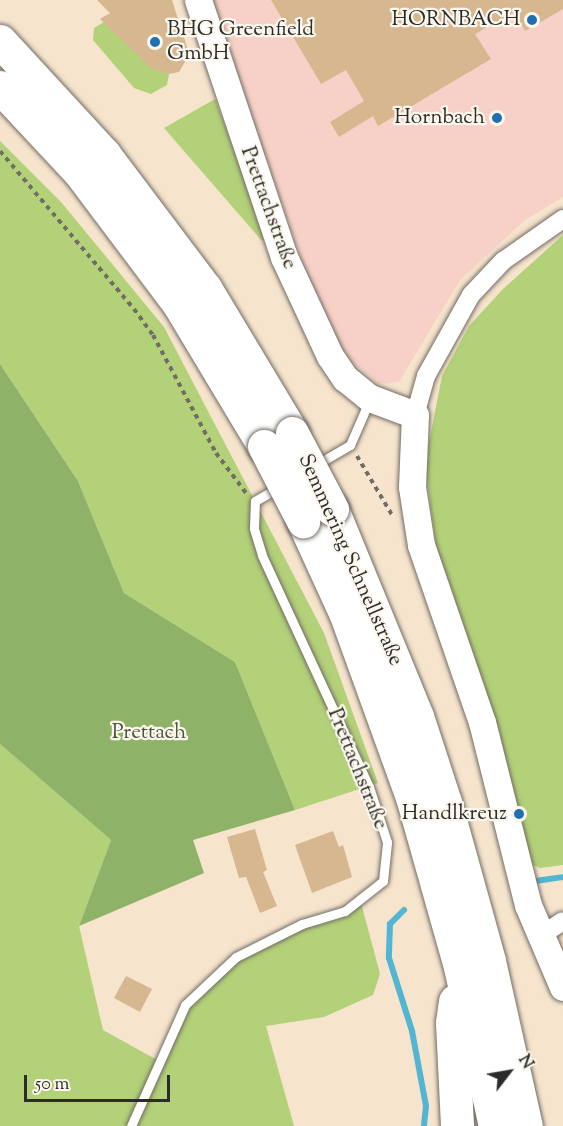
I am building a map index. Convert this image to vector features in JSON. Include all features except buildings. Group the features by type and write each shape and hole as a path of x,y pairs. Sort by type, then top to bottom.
{"highway":[{"name":"Semmering Schnellstraße","path":"0,41 104,154 205,288 417,716 467,874 526,1126"},
{"name":"Semmering Schnellstraße","path":"0,87 81,174 278,439"},
{"name":"Semmering Schnellstraße","path":"317,515 346,615 385,717 412,797 460,967 495,1126"},
{"path":"457,1126 453,1023 460,967"},
{"path":"512,1060 543,1126"}],"street":[{"name":"Prettachstraße","path":"198,0 288,268 335,363 345,378 370,398 415,415"},
{"path":"563,219 503,261 471,295 426,376 415,415 411,487 421,545 482,722 519,872 540,936 563,987"},
{"path":"540,936 563,921"}],"lane":[{"path":"303,473 350,445 370,398"},
{"path":"255,501 293,479"},
{"name":"Prettachstraße","path":"131,1126 185,1005 236,957 302,924 345,911 383,881 387,842 369,787 262,555 254,528 255,501"}],"path":[{"path":"0,151 134,309 158,345 216,453 235,483 255,501"},
{"path":"350,445 367,479 379,488 397,526"}],"shaded area":[{"path":"209,0 563,0 563,197 525,220 460,280 399,382 379,384 352,362 324,320"}],"green space":[{"path":"104,22 151,67 169,74 167,85 151,94 134,88 93,40 94,28"},
{"path":"215,99 266,239 262,241 164,128"},
{"path":"0,141 61,202 164,327 324,633 378,783 295,810 235,662 124,593 78,481 0,364"},
{"path":"563,235 563,865 540,868 531,864 477,670 438,561 425,463 442,376 469,326 503,289"},
{"name":"Prettach","path":"0,364 78,481 124,593 235,662 295,810 193,840 204,873 79,926 111,840 0,744"},
{"path":"0,744 111,840 79,926 103,1030 159,1061 185,1005 236,957 345,911 360,899 380,974 373,995 324,1017 266,1026 294,1126 0,1126"}],"waterway":[{"path":"535,881 563,877"},
{"path":"404,910 390,924 389,958 412,1031 426,1106 424,1126"}],"place":[{"name":"HORNBACH","path":"532,20"},
{"name":"BHG Greenfield GmbH","path":"155,42"},
{"name":"Hornbach","path":"497,118"},
{"name":"Handlkreuz","path":"519,814"}]}
